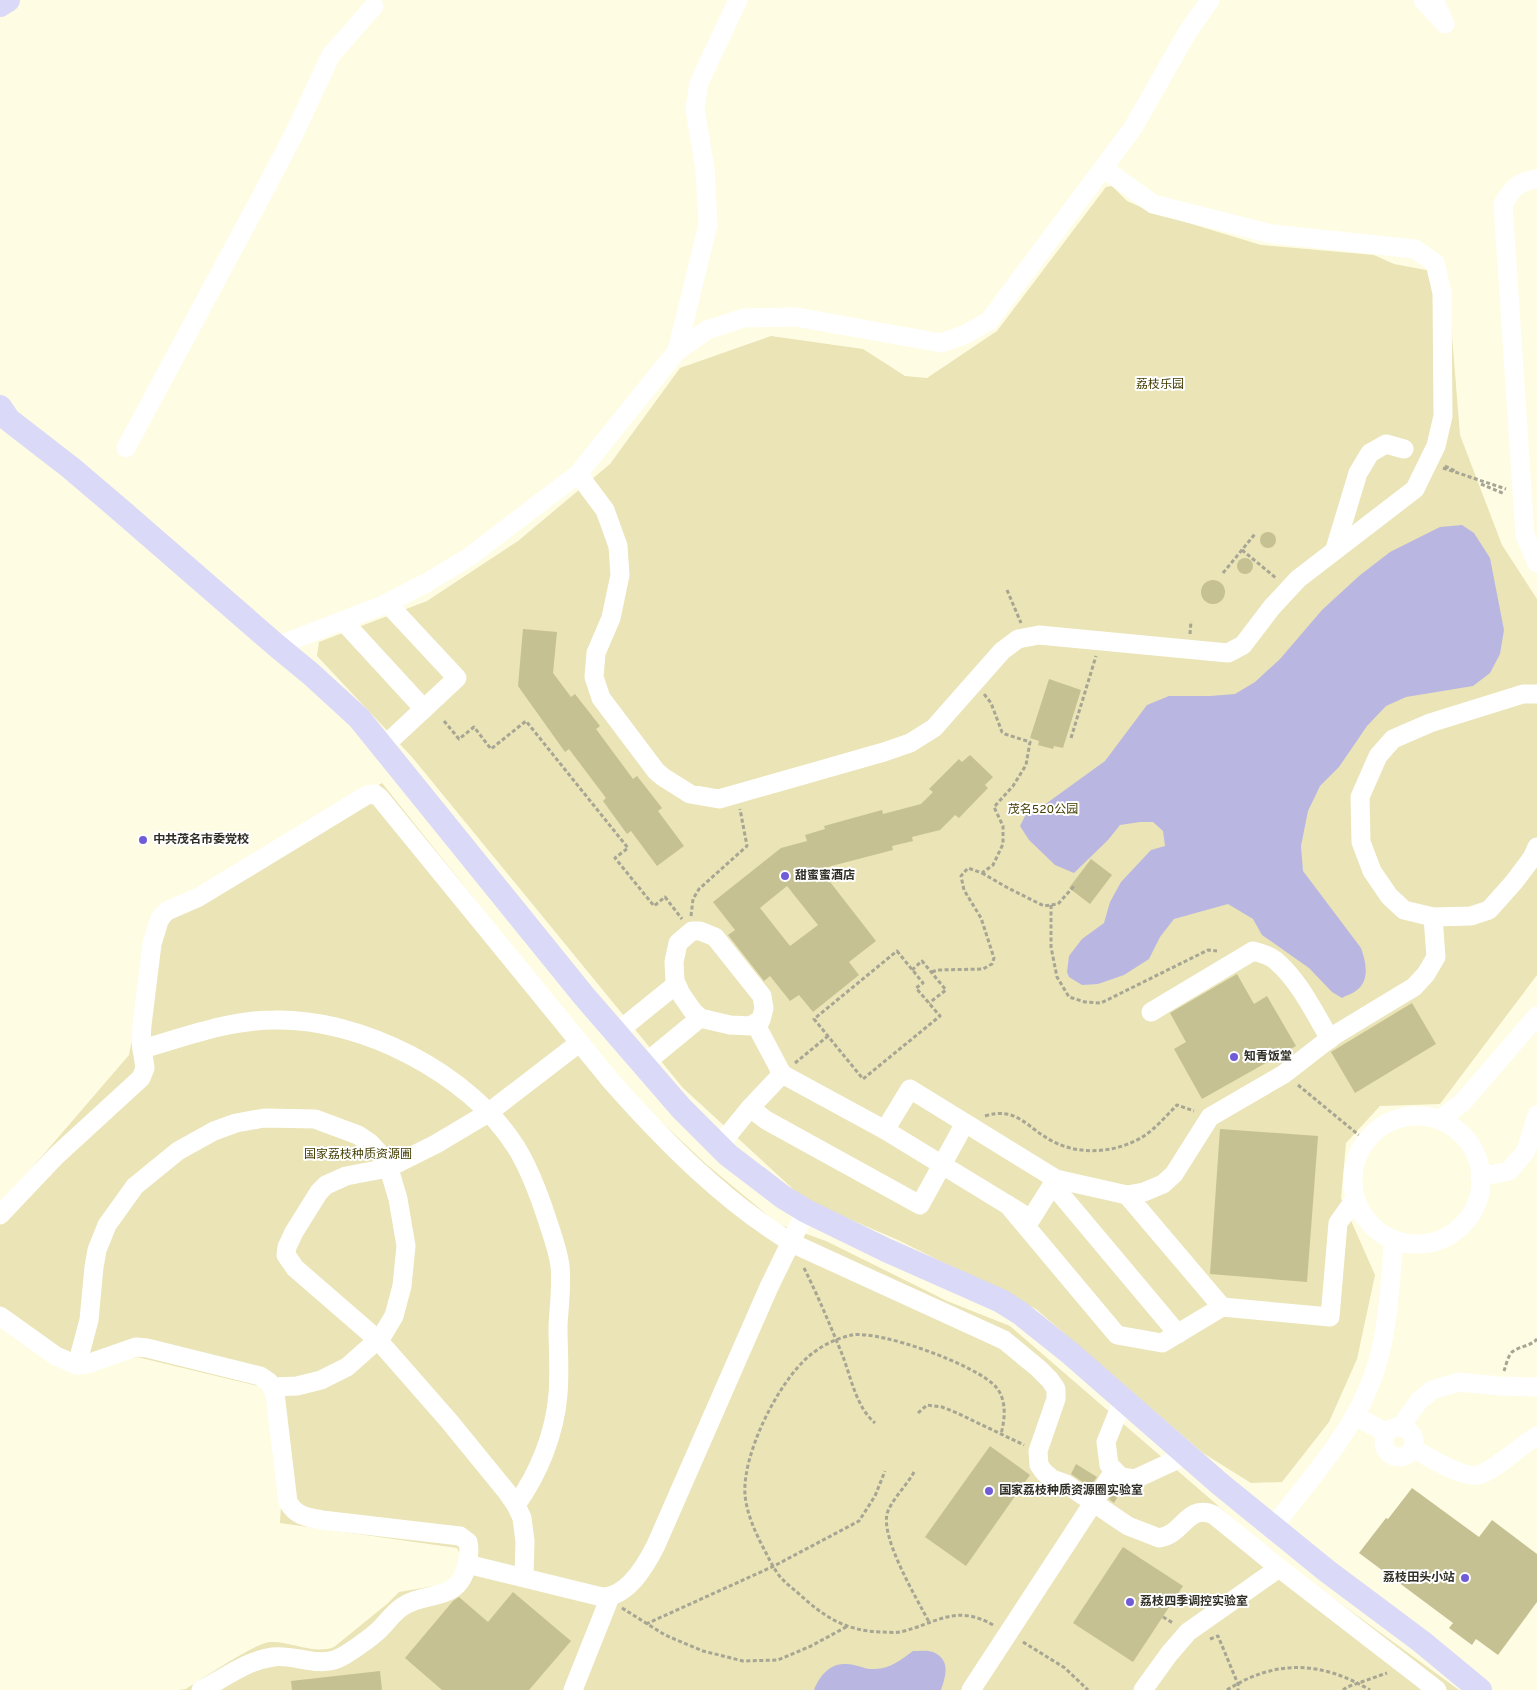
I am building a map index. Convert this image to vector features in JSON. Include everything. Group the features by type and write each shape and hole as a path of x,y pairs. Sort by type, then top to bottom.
{"main road":[{"path":"0,5 8,0"},
{"path":"0,408 9,420 78,474 347,707 383,747 467,853 643,1065 681,1108 728,1156 782,1197 806,1211 886,1250 1001,1301 1020,1313 1070,1353 1186,1455 1273,1527 1327,1571 1422,1642 1480,1690"}],"street":[{"path":"677,351 708,225 706,170 695,109 699,83 738,0"},
{"path":"277,646 387,603 428,582 469,557 578,474 677,351 707,330 744,318 796,317 941,343 964,335 989,321 1133,128 1187,32 1210,0"},
{"path":"1423,0 1444,24 1434,0"},
{"path":"126,448 266,188 331,55 374,6"},
{"path":"578,474 605,510 618,546 620,575 611,618 596,653 594,677 602,698 656,771 669,781 695,795 719,799 910,743 934,728 1002,651 1018,639 1039,635 1228,653 1243,645 1272,606 1298,579 1415,489 1433,460 1443,416 1442,293 1435,263 1416,249 1272,234 1153,204 1103,168"},
{"path":"1537,179 1518,184 1503,204 1516,495 1525,535 1537,563"},
{"path":"1335,549 1358,473 1370,453 1386,444 1404,449"},
{"path":"383,747 457,678 387,603"},
{"path":"343,621 424,709"},
{"path":"1537,694 1523,694 1430,723 1393,739 1378,756 1360,798 1360,842 1372,871 1389,896 1404,910 1433,917 1471,916 1489,910 1514,882 1532,858 1537,847"},
{"path":"0,1215 56,1156 141,1078 145,1068 142,1049 142,1025 152,944 162,916 166,912 199,897 367,795 373,794 380,798 644,1119 677,1151 750,1214 780,1236 1004,1340 1050,1380 1056,1389 1056,1399 1038,1451 1039,1465 1052,1479 1066,1484 1134,1530 1159,1538 1171,1533 1194,1513 1203,1511 1209,1513 1437,1690"},
{"path":"1054,1182 1127,1195 1144,1192 1163,1184 1174,1174 1210,1117 1284,1074 1330,1039 1414,987 1426,974 1436,957 1433,917"},
{"path":"692,931 700,931 715,937 762,996 764,1008 762,1020 751,1026 730,1025 700,1018 692,1010 681,994 676,981 674,962 678,943 692,931"},
{"path":"1151,1012 1254,952 1265,954 1275,960 1291,977 1330,1039"},
{"path":"616,1033 673,987"},
{"path":"1439,1120 1462,1103 1537,1016"},
{"path":"643,1065 700,1018"},
{"path":"142,1049 249,1021 276,1020 315,1023 360,1034 419,1059 448,1078 472,1096 516,1147 536,1186 560,1266 558,1394 554,1421 548,1444 536,1471 525,1493 516,1505"},
{"path":"755,1024 782,1074 885,1130 1032,1219 1054,1182"},
{"path":"524,1578 525,1541 522,1518 516,1505 449,1421 378,1340 295,1268 286,1254 294,1232 319,1192 326,1185 346,1176 388,1168 436,1144 488,1113 580,1043"},
{"path":"719,1146 750,1108 782,1074"},
{"path":"885,1130 910,1090 964,1122 1054,1182 1178,1334"},
{"path":"750,1108 766,1120 920,1205 964,1122"},
{"path":"1480,1177 1508,1171 1526,1151 1537,1115"},
{"path":"1422,1116 1439,1120 1461,1134 1476,1155 1480,1177 1479,1195 1475,1208 1468,1219 1447,1237 1421,1244 1407,1244 1394,1240 1385,1236 1370,1224 1359,1208 1355,1199 1352,1182 1354,1164 1361,1147 1372,1133 1387,1123 1404,1117 1422,1116"},
{"path":"77,1365 89,1320 94,1267 103,1234 114,1213 135,1186 178,1151 214,1131 236,1123 264,1118 315,1119 340,1127 370,1143 388,1168 398,1199 406,1246 402,1286 394,1316 378,1340 347,1367 321,1380 297,1386 273,1387"},
{"path":"1127,1195 1222,1307"},
{"path":"1008,1205 1117,1335 1162,1343 1222,1307 1330,1317 1338,1223 1355,1199"},
{"path":"467,1564 602,1597 612,1596 627,1586 648,1561 652,1553 769,1288 806,1211"},
{"path":"1273,1527 1336,1446 1355,1416 1370,1384 1382,1343 1394,1240"},
{"path":"0,1316 56,1356 77,1365 88,1364 140,1347 260,1376 273,1387 278,1412 288,1502 296,1514 322,1520 460,1536 468,1542 470,1549 462,1578 451,1589 437,1596 402,1606 378,1631 337,1659 320,1662 285,1657 262,1659 242,1666 200,1690"},
{"path":"1355,1416 1393,1430 1406,1428 1414,1437 1413,1448 1410,1454 1404,1457 1392,1456 1384,1447 1384,1441 1393,1430 1419,1401 1432,1390 1459,1382 1537,1387"},
{"path":"1123,1400 1106,1442 1109,1465 1121,1478 1136,1479 1186,1455"},
{"path":"1413,1448 1448,1468 1476,1476 1488,1471 1537,1436"},
{"path":"972,1690 1114,1471"},
{"path":"1143,1690 1169,1654 1188,1632 1279,1568"},
{"path":"573,1690 612,1596"}],"path":[{"path":"1433,460 1497,492 1516,495"},
{"path":"1433,460 1450,472 1516,495"},
{"path":"1223,573 1255,534"},
{"path":"1242,550 1262,567"},
{"path":"1006,590 1028,637"},
{"path":"1071,738 1100,641"},
{"path":"975,682 991,703 1002,732 1030,742 1026,765 1013,786 994,807 1002,826 1003,844 993,865 982,873"},
{"path":"444,721 459,739 474,727 491,749 526,721 628,848 616,858 654,906 665,897 692,931"},
{"path":"692,931 693,900 699,889 748,846 737,793"},
{"path":"932,972 937,970 983,968 992,964 994,958 981,918 964,890 960,876 968,868 982,873 1044,906 1058,904 1075,885"},
{"path":"1051,905 1051,947 1057,977 1069,997 1085,1002 1101,1003 1208,950 1218,951"},
{"path":"897,951 923,983 916,988 929,1004 940,1016 863,1079 814,1019 897,951"},
{"path":"912,970 922,961 946,990 929,1004"},
{"path":"782,1074 828,1036"},
{"path":"1284,1074 1366,1141"},
{"path":"964,1122 990,1114 1008,1113 1022,1119 1053,1142 1091,1152 1120,1147 1134,1142 1151,1131 1177,1105 1210,1117"},
{"path":"792,1242 836,1340 860,1404 867,1416 876,1423"},
{"path":"1001,1434 1004,1414 1001,1395 983,1377 964,1366 927,1351 868,1334 854,1335 836,1340 810,1356 793,1372 781,1389 769,1412 751,1455 746,1478 745,1494 749,1517 764,1551 779,1575 811,1605 829,1617 862,1631 898,1632 943,1617 964,1614 987,1621 1008,1633 1064,1668 1088,1690"},
{"path":"1498,1386 1511,1353 1537,1339"},
{"path":"918,1413 926,1405 942,1407 1038,1451"},
{"path":"646,1624 774,1566 859,1521 876,1496 885,1471"},
{"path":"914,1472 908,1484 888,1511 886,1521 890,1543 929,1622"},
{"path":"612,1596 622,1609 665,1635 703,1651 743,1661 778,1660 811,1646 848,1626"},
{"path":"1163,1617 1188,1632 1201,1643 1218,1636 1238,1684 1238,1690"},
{"path":"1343,1690 1406,1666"},
{"path":"1227,1690 1274,1669 1315,1668 1334,1672 1370,1690"}],"green space":[{"name":"茂名520公园","path":"1112,186 1127,201 1152,212 1261,245 1374,255 1394,264 1447,274 1460,435 1502,545 1537,599 1537,975 1440,1104 1380,1106 1346,1143 1341,1198 1375,1275 1357,1359 1329,1422 1282,1482 1251,1483 1203,1453 1036,1309 898,1240 805,1200 683,1088 412,757 317,656 319,642 427,601 518,541 610,464 680,368 771,336 863,349 905,376 927,378 997,331 1106,187"},
{"name":"国家荔枝种质资源圃","path":"382,783 571,1020 639,1101 706,1164 778,1224 826,1241 947,1301 1010,1326 1281,1560 1459,1690 178,1690 186,1689 253,1648 270,1642 286,1643 310,1649 334,1647 399,1592 452,1583 464,1562 457,1548 280,1523 281,1506 266,1388 137,1357 73,1371 0,1326 0,1205 129,1055 157,911 190,898"}],"water":[{"path":"1462,525 1474,533 1490,558 1504,630 1500,654 1490,673 1473,686 1406,697 1386,706 1367,726 1339,767 1320,786 1308,811 1301,846 1303,871 1361,948 1366,971 1361,986 1342,998 1332,992 1309,968 1262,935 1253,919 1228,904 1174,919 1160,937 1149,959 1124,975 1098,984 1082,985 1069,977 1067,972 1069,956 1082,939 1104,923 1110,902 1121,882 1151,850 1165,846 1163,831 1153,822 1120,825 1108,840 1074,873 1055,865 1029,840 1020,826 1026,814 1047,803 1105,761 1147,705 1169,696 1235,694 1255,682 1280,659 1322,610 1359,576 1390,552 1440,527"},
{"path":"913,1651 931,1651 943,1659 946,1669 941,1690 814,1690 825,1672 834,1666 848,1664 867,1669 880,1669 896,1663"}],"building":[{"path":"1268,532 1274,534 1276,540 1274,546 1268,548 1262,546 1260,540 1262,534"},
{"path":"1245,558 1251,560 1253,566 1251,572 1245,574 1239,572 1237,566 1239,560"},
{"path":"1213,580 1221,584 1225,592 1221,600 1213,604 1205,600 1201,592 1205,584"},
{"path":"523,629 557,632 553,673 571,697 575,694 600,726 596,729 633,779 637,776 662,808 658,811 684,846 657,866 631,831 627,834 603,801 606,798 569,749 565,752 518,686"},
{"path":"1049,679 1081,690 1063,748 1054,746 1053,749 1038,745 1039,741 1030,738"},
{"name":"甜蜜蜜酒店","path":"970,755 993,777 985,785 988,788 959,818 955,815 940,830 912,837 913,841 892,846 893,850 820,869 876,941 849,962 859,975 813,1012 799,995 790,1001 770,976 764,981 728,935 735,930 713,902 781,848 807,841 805,835 825,829 824,826 882,810 883,814 921,804 933,792 929,789 959,759 962,762","holes":["787,886 818,925 790,946 760,908"]},
{"path":"1091,859 1112,875 1090,904 1069,888"},
{"path":"1237,974 1254,1004 1267,996 1296,1046 1202,1099 1174,1049 1186,1042 1170,1013"},
{"path":"1412,1003 1436,1044 1355,1093 1331,1052"},
{"path":"1220,1129 1318,1136 1307,1282 1210,1274"},
{"name":"国家荔枝种质资源圈实验室","path":"990,1446 1030,1475 966,1566 925,1537"},
{"path":"1076,1464 1097,1477 1090,1487 1071,1474"},
{"path":"1116,1488 1121,1491 1114,1503 1109,1499"},
{"name":"荔枝田头小站","path":"1412,1488 1479,1537 1492,1520 1537,1554 1537,1602 1498,1655 1476,1639 1472,1645 1449,1628 1453,1623 1359,1553"},
{"name":"荔枝四季调控实验室","path":"1123,1547 1183,1586 1133,1662 1073,1623"},
{"path":"513,1592 571,1641 529,1690 442,1690 405,1658 453,1601 459,1597 488,1622"},
{"path":"380,1671 382,1690 292,1690 291,1681"}],"place":[{"name":"中共茂名市委党校","path":"143,840"},
{"name":"甜蜜蜜酒店","path":"785,876"},
{"name":"知青饭堂","path":"1234,1057"},
{"name":"国家荔枝种质资源圈实验室","path":"989,1491"},
{"name":"荔枝田头小站","path":"1465,1578"},
{"name":"荔枝四季调控实验室","path":"1130,1602"}],"park label":[{"name":"荔枝乐园","path":"1160,385"}]}
